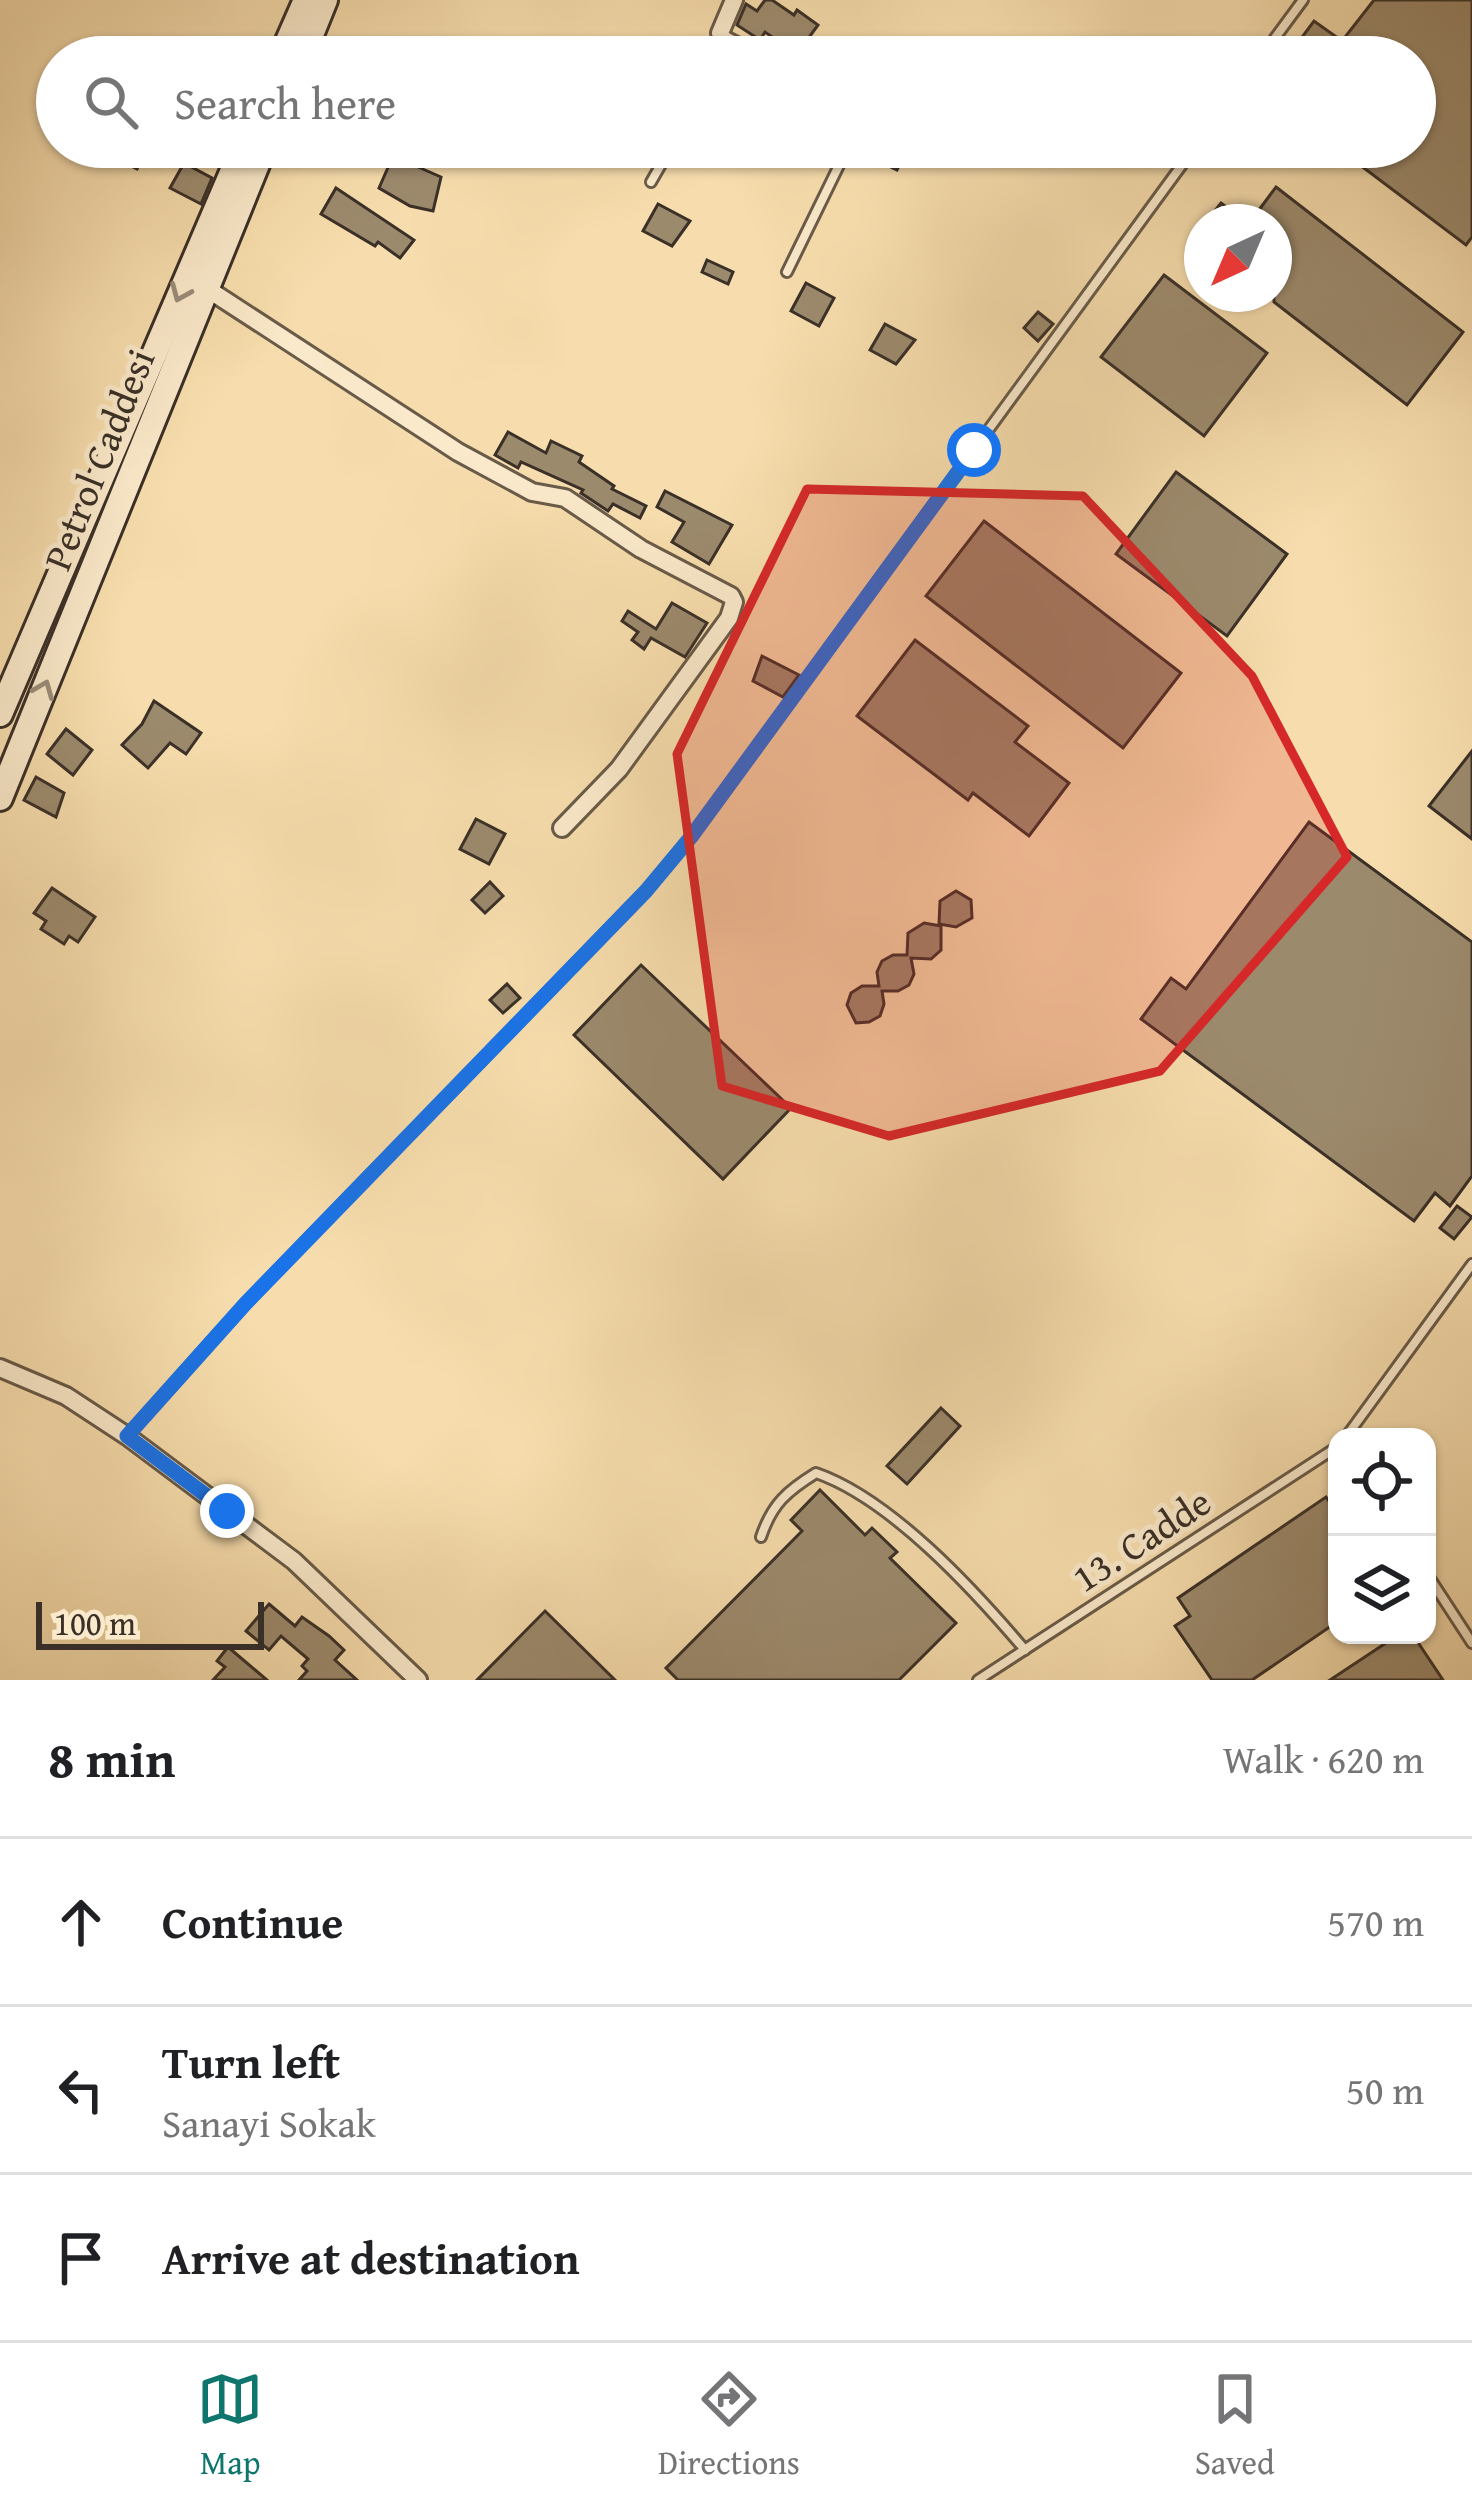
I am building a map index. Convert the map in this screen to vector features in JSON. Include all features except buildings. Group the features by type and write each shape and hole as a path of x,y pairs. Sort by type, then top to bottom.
{"main road":[{"path":"290,36 306,0"},
{"path":"311,36 326,0"},
{"name":"Petrol Caddesi","path":"0,714 234,168"},
{"name":"Petrol Caddesi","path":"0,798 255,168"}],"street":[{"path":"720,33 734,0"},
{"path":"206,288 493,473 532,492 565,498 640,549 731,596 729,618 619,769 562,827"},
{"path":"0,1369 66,1396 127,1436 294,1561 418,1680"}],"lane":[{"path":"1276,36 1303,0"},
{"path":"719,36 726,36"},
{"path":"651,182 659,168"},
{"path":"787,272 838,168"},
{"path":"127,1436 246,1303 646,891 691,837 1180,168"},
{"path":"1353,1428 1472,1264"},
{"name":"13. Cadde","path":"978,1680 1328,1453"},
{"path":"761,1537 770,1509 790,1489 817,1472 845,1483 935,1555 1025,1650"},
{"path":"1436,1588 1472,1642"}],"highlighted area":[{"path":"807,489 1083,496 1252,676 1347,857 1160,1071 889,1136 722,1086 677,754"}],"route":[{"path":"227,1511 127,1436 246,1303 646,891 691,837 974,450"}]}
